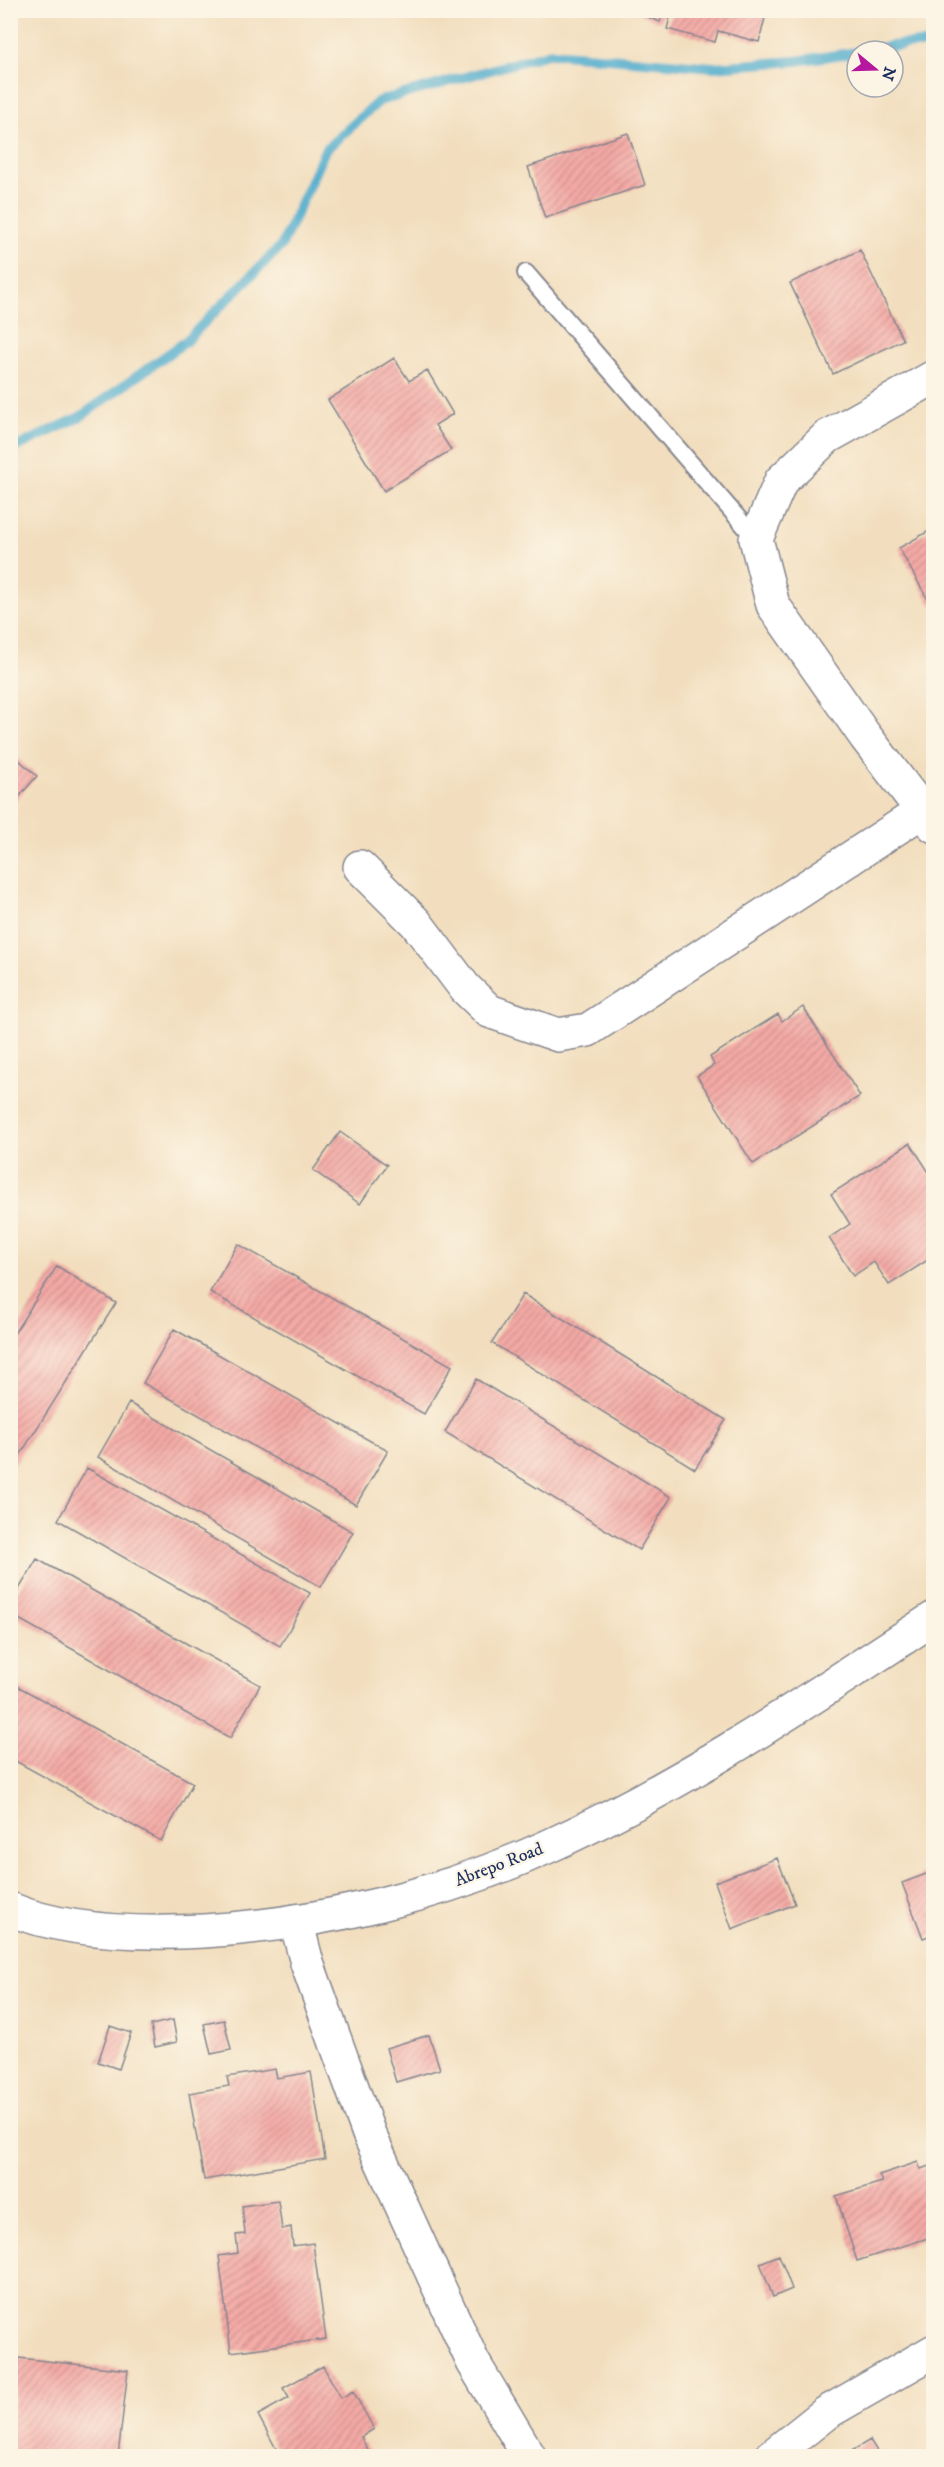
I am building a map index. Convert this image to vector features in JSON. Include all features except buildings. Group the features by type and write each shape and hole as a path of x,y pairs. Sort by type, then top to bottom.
{"street":[{"path":"360,867 416,923 465,988 489,1011 558,1035 588,1030 927,819 773,605 756,540 781,481 827,437 933,377"},
{"name":"Abrepo Road","path":"10,1909 85,1928 158,1933 296,1921 396,1900 478,1875 548,1846 671,1785 798,1707 933,1618"},
{"path":"296,1921 307,1963 369,2134 473,2362 529,2457"},
{"path":"772,2457 826,2414 933,2351"}],"lane":[{"path":"526,273 756,540"}],"waterway":[{"path":"905,44 934,44"},
{"path":"10,450 80,417 185,342 282,245 325,150 379,101 551,53 713,67 796,61 845,54"}]}
